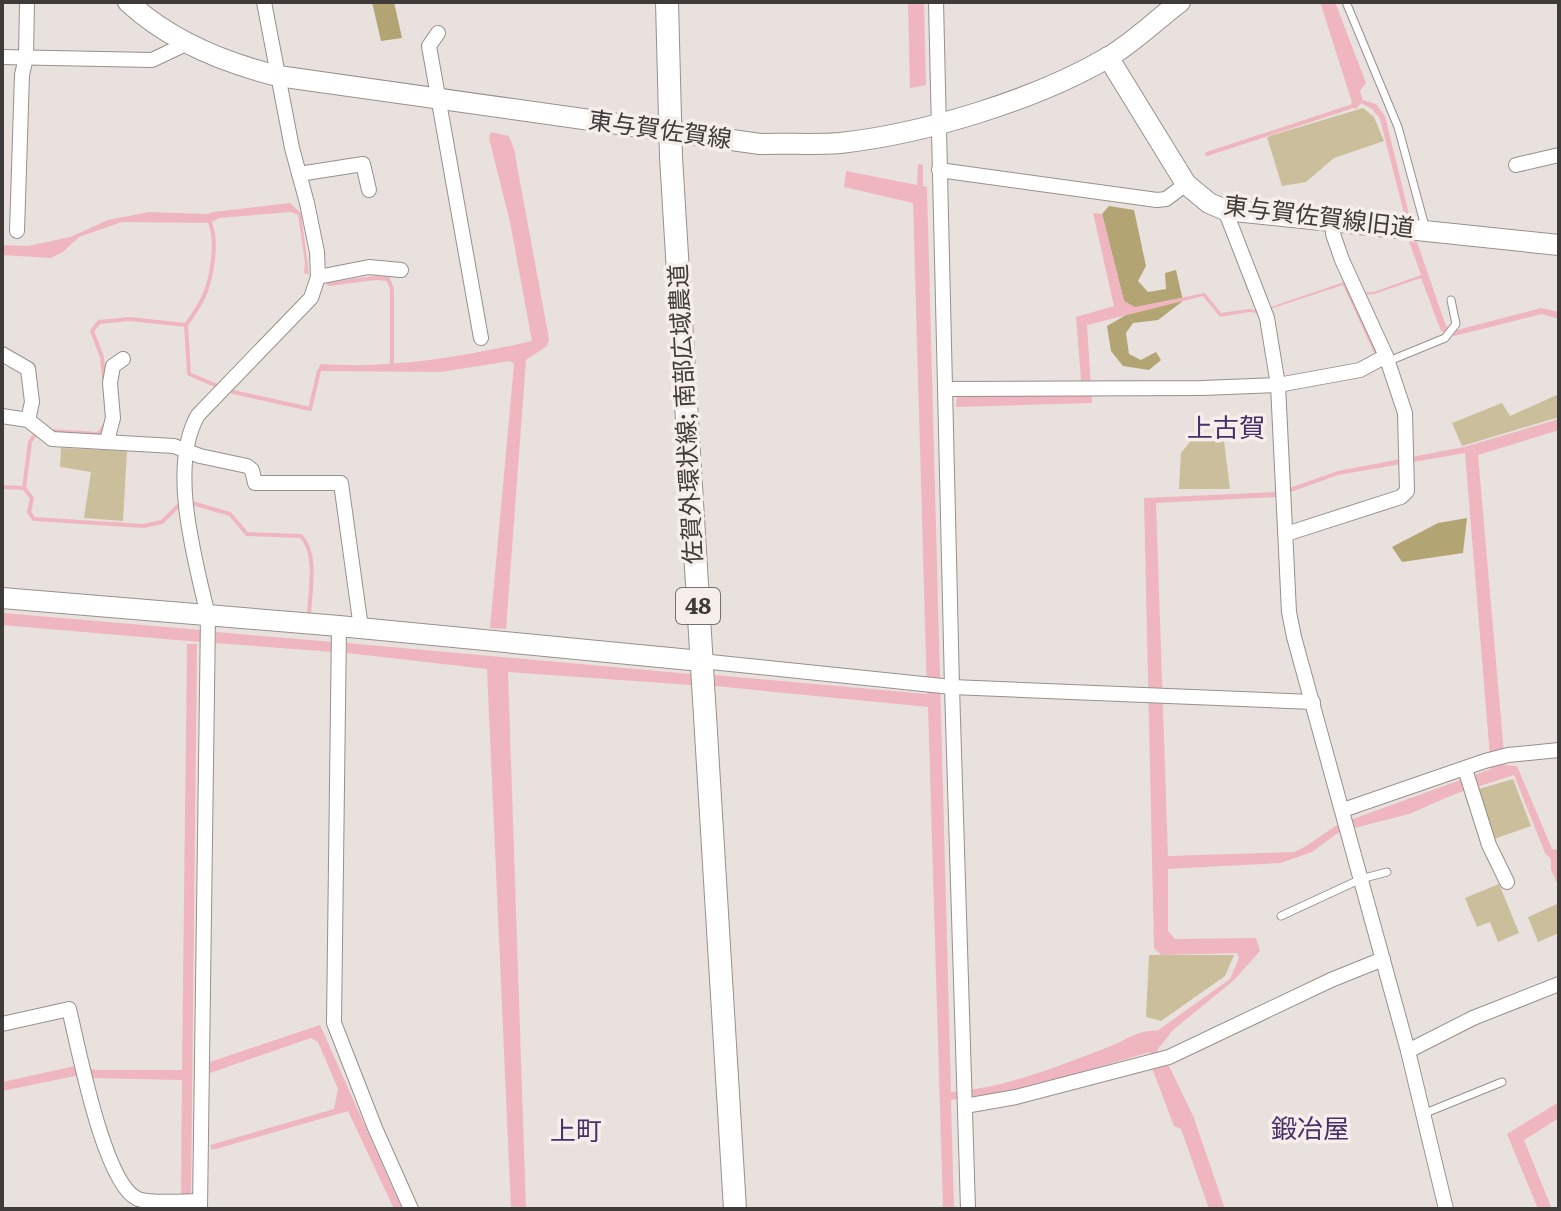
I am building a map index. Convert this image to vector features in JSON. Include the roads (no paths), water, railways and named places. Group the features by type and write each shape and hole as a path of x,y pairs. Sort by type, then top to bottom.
{"main road":[{"name":"東与賀佐賀線","path":"128,2 188,43 236,66 278,76 760,144 839,143 938,124 1038,91 1108,57 1180,2"},
{"name":"佐賀外環状線; 南部広域農道","path":"667,2 670,133 735,1209"},
{"name":"東与賀佐賀線旧道","path":"1108,57 1186,184 1209,203 1225,210 1559,245"},
{"path":"2,598 701,661"}],"street":[{"path":"17,231 27,2"},
{"path":"2,1024 69,1009 102,1143 129,1193 140,1200 200,1205 208,616 187,504 185,452 189,430 198,415 311,298 318,277 317,252 264,2"},
{"path":"936,2 948,687 968,1209"},
{"path":"438,33 429,46 481,338"},
{"path":"2,57 152,60 188,43"},
{"path":"1516,165 1559,155"},
{"path":"299,174 363,164 369,190"},
{"path":"939,170 1157,200 1166,199 1186,184"},
{"path":"1225,210 1265,312 1278,385 1289,612 1408,1051 1446,1209"},
{"path":"1286,534 1401,497 1407,491 1405,413 1387,358 1333,234 1334,221"},
{"path":"318,277 369,267 401,270"},
{"path":"2,354 28,369 32,402 28,420"},
{"path":"945,389 1278,385 1360,370 1387,358"},
{"path":"107,441 113,418 110,383 113,366 123,359"},
{"path":"2,416 28,420 52,439 174,446 185,452 247,466 252,470 255,483 341,483 361,628"},
{"path":"339,626 334,1023 411,1209"},
{"path":"701,661 948,687 1313,702"},
{"path":"1345,820 1466,772 1485,761 1508,755 1559,750"},
{"path":"1466,772 1489,845 1507,882"},
{"path":"965,1106 1016,1097 1157,1059 1383,959"},
{"path":"1408,1051 1473,1018 1559,984"}],"lane":[{"path":"1346,2 1398,127 1426,230"},
{"path":"1387,358 1445,338 1456,324 1451,300"},
{"path":"1281,916 1361,879 1387,872"},
{"path":"1423,1114 1502,1082"}],"waterway":[{"path":"1207,154 1350,107"},
{"path":"104,378 102,357 92,331 99,322 130,319 186,325 193,315 206,290 211,271 214,240 210,223"},
{"path":"329,284 388,279 392,289 392,367"},
{"path":"186,325 189,374 215,385"},
{"path":"233,392 310,409 319,371"},
{"path":"51,431 97,434 104,426"},
{"path":"2,487 24,488 30,442 34,436"},
{"path":"24,488 32,498 29,512 34,519 143,526 162,522 178,506"},
{"path":"192,503 230,514 247,534 301,536 310,552 309,614"}],"district":[{"name":"上古賀","path":"1226,428"},
{"name":"鍛冶屋","path":"1310,1129"},
{"name":"上町","path":"576,1131"}]}
